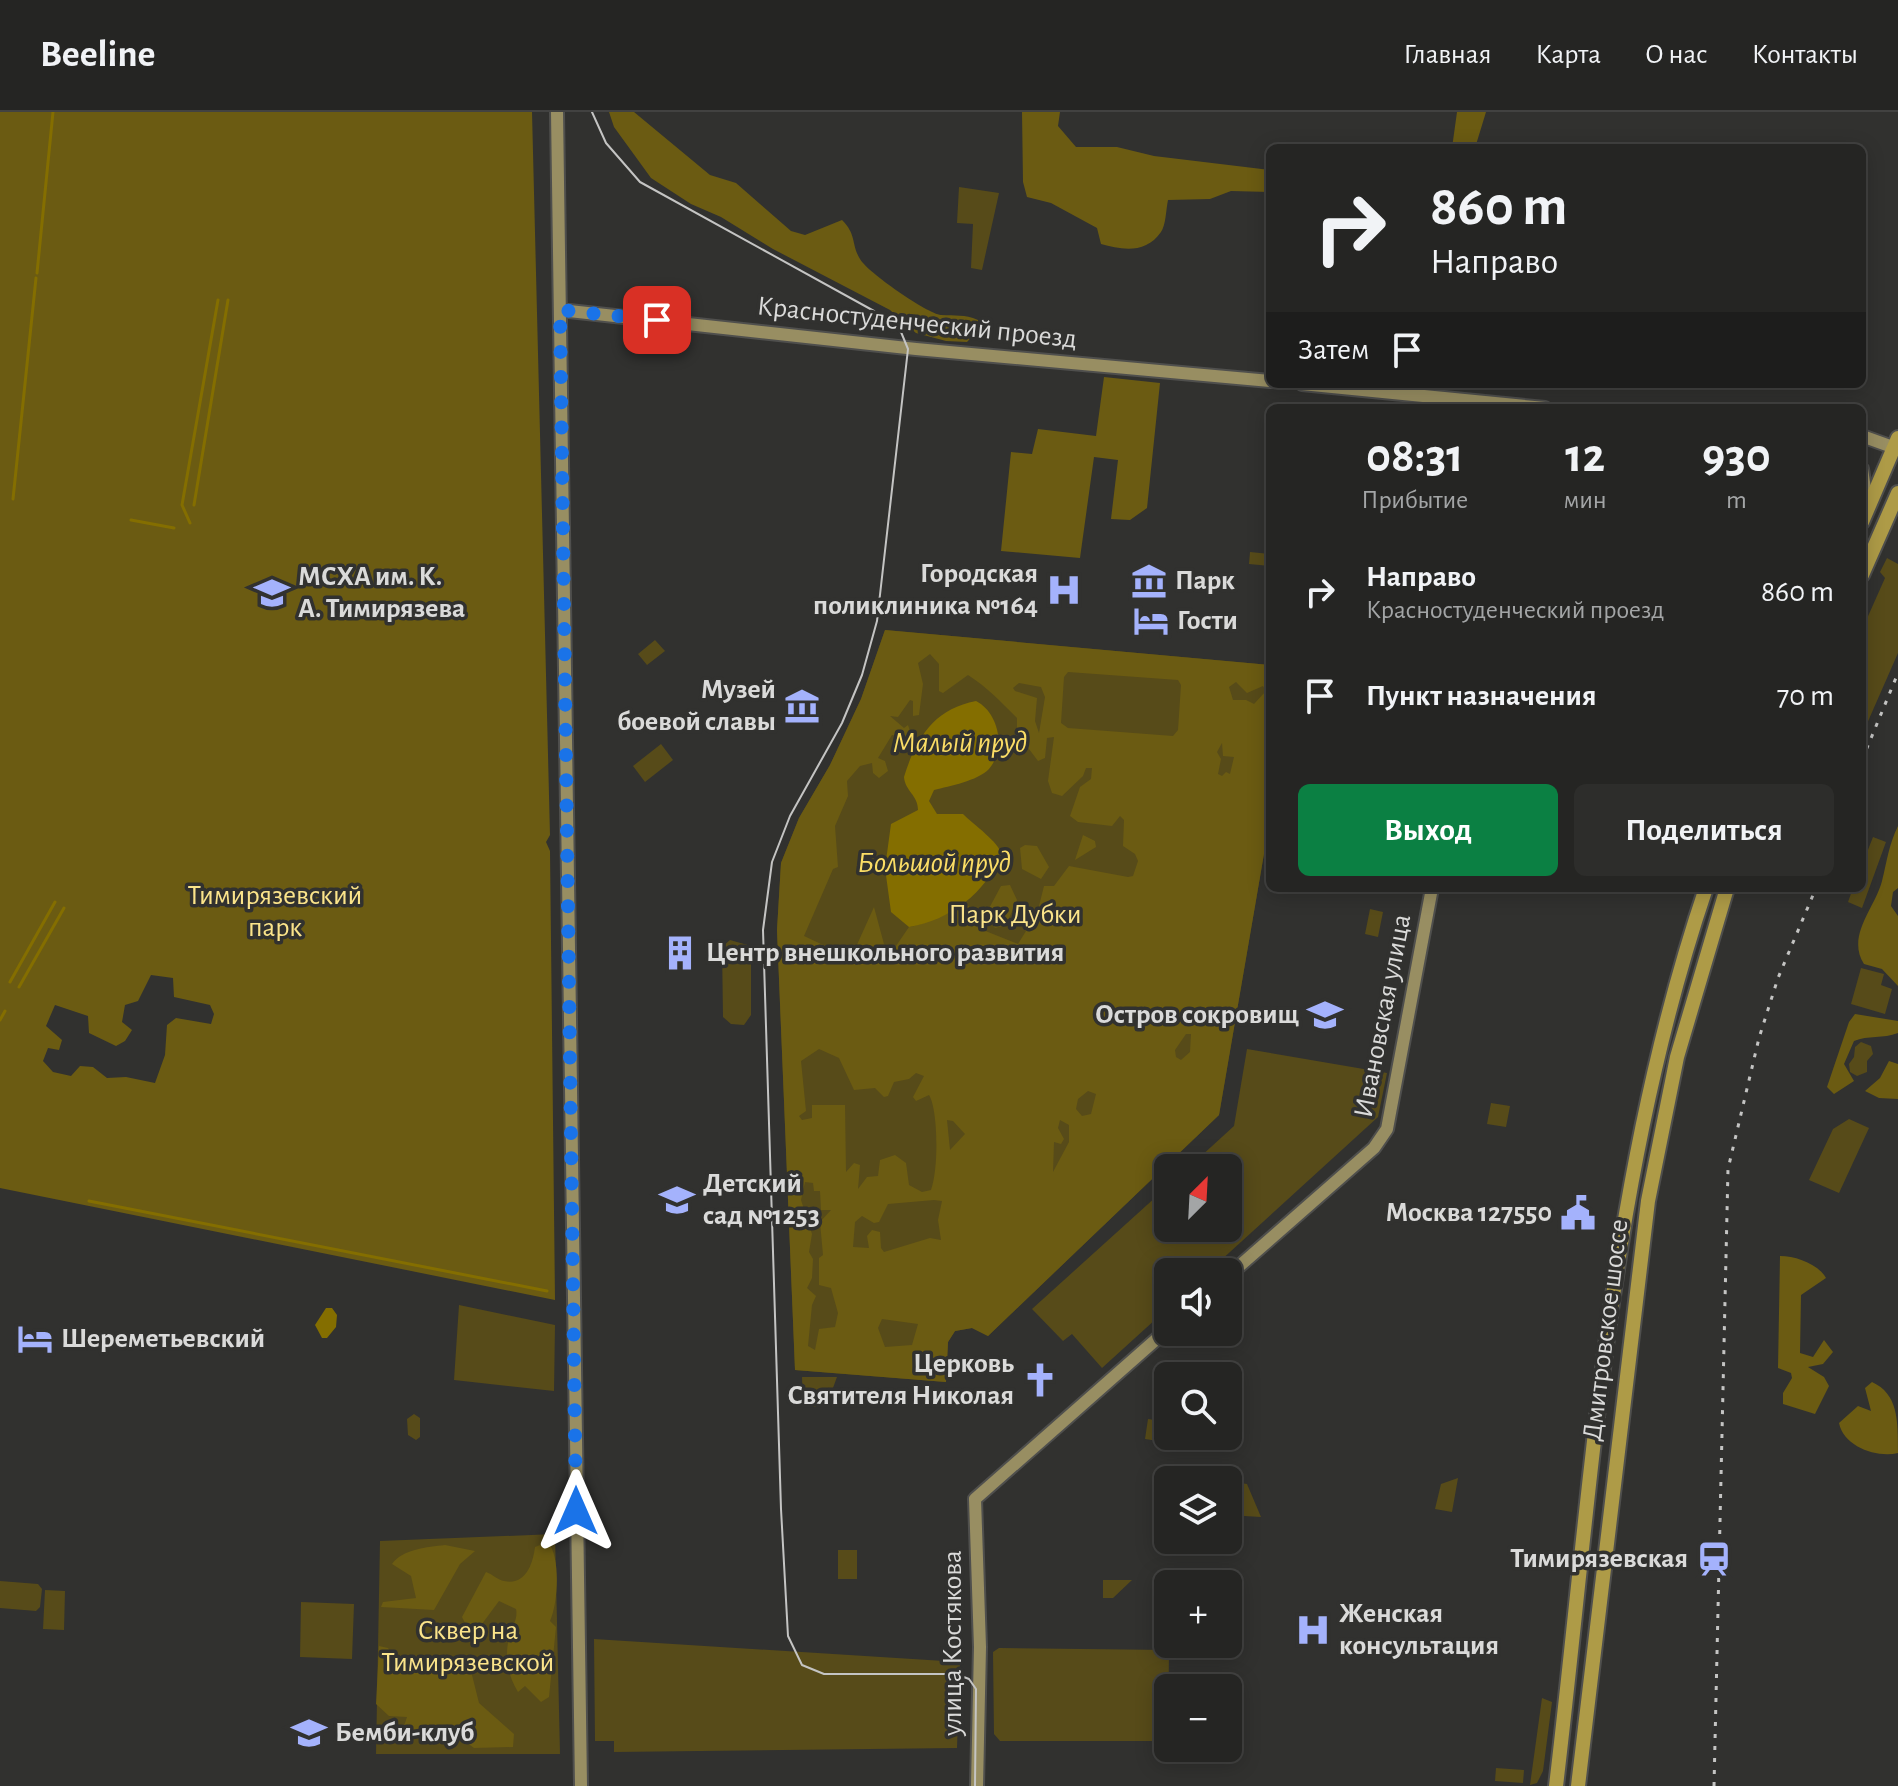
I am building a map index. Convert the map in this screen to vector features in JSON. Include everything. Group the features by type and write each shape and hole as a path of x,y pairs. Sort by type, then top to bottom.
{"main road":[{"path":"1866,513 1897,445"},
{"path":"1866,566 1898,493"},
{"name":"Дмитровское шоссе","path":"1556,1786 1631,1174 1667,1013 1705,892"},
{"name":"Дмитровское шоссе","path":"1578,1786 1648,1201 1677,1057 1726,892"}],"street":[{"path":"557,112 581,1786"},
{"name":"Красностуденческий проезд","path":"560,310 913,349 1266,381"},
{"path":"1339,388 1487,404"},
{"path":"1866,437 1897,445"},
{"name":"Ивановская улица","path":"1242,1264 1374,1148 1387,1129 1431,892"},
{"name":"улица Костякова","path":"977,1786 980,1647 975,1499 1154,1341"}],"green space":[{"name":"Тимирязевский парк","path":"0,112 532,112 550,835 546,842 550,851 555,1300 0,1188","holes":["151,975 173,978 174,997 210,1005 214,1014 211,1024 176,1018 167,1025 165,1055 155,1083 126,1077 107,1078 93,1067 80,1066 71,1076 53,1072 43,1061 48,1048 59,1050 62,1040 46,1026 55,1005 88,1016 89,1033 116,1046 125,1041 132,1030 122,1022 125,1005 138,1001"]},
{"path":"609,112 634,112 710,175 736,183 791,231 805,235 842,220 850,230 860,259 885,282 934,313 978,320 979,329 967,342 946,341 916,333 890,310 773,249 721,217 691,204 651,178 614,127"},
{"path":"1022,112 1060,112 1058,126 1076,147 1117,147 1154,156 1266,170 1266,192 1231,191 1210,199 1168,200 1163,229 1155,239 1141,247 1125,249 1101,244 1097,228 1051,203 1027,197 1023,182"},
{"path":"1457,112 1486,112 1476,144 1453,144"},
{"path":"959,187 999,193 982,270 971,268 973,224 957,223"},
{"path":"1104,377 1160,383 1147,508 1130,520 1111,519 1118,460 1094,457 1080,558 1001,551 1011,452 1032,454 1038,429 1096,436"},
{"path":"1250,552 1266,554 1266,566 1249,564"},
{"path":"1887,558 1898,564 1898,653 1866,726 1866,621 1885,578 1880,572"},
{"name":"Парк Дубки","path":"885,630 1266,665 1266,842 1219,1115 1178,1154 1154,1154 1154,1177 988,1336 972,1328 955,1331 948,1342 946,1382 795,1370 777,930 781,863 799,818 830,765 861,699"},
{"name":"Парк Дубки","path":"885,630 1266,665 1266,691 1266,842 1219,1115 1178,1154 1154,1154 1154,1177 988,1336 972,1328 955,1331 948,1342 946,1382 795,1370 777,930 781,863 799,818 830,765 861,699","holes":["930,654 939,664 939,691 943,693 968,675 994,695 1017,718 1017,733 1038,761 1045,758 1047,738 1054,737 1048,781 1052,793 1062,796 1083,776 1086,768 1092,768 1091,779 1080,787 1070,816 1078,822 1112,826 1120,816 1124,820 1123,846 1135,854 1138,861 1133,876 1069,866 1054,886 1044,886 1033,930 1026,931 1018,944 978,928 974,923 977,912 967,905 909,927 896,946 890,947 884,944 874,907 851,958 804,936 833,869 838,867 835,826 848,796 847,781 860,766 872,763 873,773 879,778 888,771 885,761 878,758 892,735 898,736 903,745 910,731 908,725 904,728 890,716 898,717 910,700 913,701 913,716 919,715 923,684 918,663","1068,672 1178,680 1181,685 1178,730 1173,736 1068,728 1061,723 1064,677","1236,682 1247,693 1263,686 1266,691 1254,704 1246,700 1233,700 1229,687","1019,683 1041,687 1045,697 1039,733 1035,721 1037,698 1015,691 1013,688","1222,743 1223,756 1234,757 1230,774 1218,774 1221,759 1217,752","1186,1034 1191,1034 1190,1052 1181,1060 1176,1057 1175,1050","819,1049 839,1058 854,1090 875,1088 884,1097 888,1096 894,1082 909,1079 916,1073 924,1076 913,1097 916,1101 929,1095 932,1102 936,1154 931,1190 922,1192 909,1185 906,1163 895,1155 880,1160 878,1176 867,1177 858,1189 860,1165 854,1163 846,1172 845,1105 812,1105 812,1118 802,1120 799,1116 806,1111 801,1061","1088,1091 1096,1094 1091,1114 1082,1116 1076,1109 1078,1099","947,1120 953,1121 965,1134 950,1150","1060,1120 1069,1125 1069,1142 1053,1172 1054,1142 1061,1144 1064,1139 1058,1128","805,1182 813,1183 814,1191 820,1191 821,1210 831,1210 820,1222 823,1255 819,1258 819,1285 831,1288 838,1313 835,1327 819,1329 815,1350 808,1346 812,1305 816,1296 807,1288 812,1278 813,1259 809,1252 812,1234 801,1200","942,1201 938,1220 941,1240 930,1238 884,1252 880,1232 872,1230 867,1236 869,1248 853,1247 855,1222 862,1216 874,1223 879,1222 888,1204","882,1319 918,1324 912,1345 885,1347 878,1328"]},
{"path":"655,640 665,651 647,665 638,654"},
{"path":"661,744 673,760 645,782 633,766"},
{"path":"1898,826 1898,888 1893,892 1891,906 1898,916 1898,986 1882,969 1864,964 1858,943 1882,881"},
{"path":"1083,835 1095,841 1096,847 1075,860"},
{"path":"1873,837 1886,842 1862,908 1848,902 1852,892 1866,892 1866,855"},
{"path":"1037,846 1049,867 1041,879 1022,869 1020,848"},
{"path":"1010,885 1017,900 1006,925 995,928 985,916 1001,886"},
{"path":"1370,909 1383,912 1378,937 1365,934"},
{"path":"730,940 751,946 751,1015 744,1025 731,1024 723,1017 722,947"},
{"path":"1861,968 1884,974 1881,985 1892,989 1885,1014 1851,1004"},
{"path":"1855,1014 1898,1021 1898,1033 1854,1041 1844,1064 1854,1081 1834,1094 1827,1087 1849,1022"},
{"path":"1861,1042 1871,1046 1873,1054 1867,1061 1867,1072 1857,1076 1850,1072 1849,1064 1855,1047"},
{"path":"1247,1049 1387,1073 1378,1117 1242,1241 1242,1154 1203,1154 1234,1126"},
{"path":"1889,1061 1898,1064 1898,1099 1879,1098 1865,1091 1880,1078"},
{"path":"1491,1103 1510,1106 1506,1127 1487,1124"},
{"path":"1849,1119 1869,1128 1839,1193 1809,1180 1833,1129"},
{"path":"1154,1199 1154,1242 1241,1242 1223,1258 1154,1258 1154,1321 1102,1368 1072,1334 1063,1341 1032,1309"},
{"path":"1780,1256 1806,1262 1826,1278 1801,1295 1800,1353 1813,1357 1824,1340 1833,1352 1823,1364 1808,1367 1824,1377 1829,1386 1815,1414 1783,1404 1783,1393 1792,1378 1791,1373 1778,1368"},
{"path":"459,1305 555,1325 554,1391 454,1380"},
{"path":"802,1377 837,1377 826,1407 803,1407"},
{"path":"1872,1382 1887,1393 1895,1409 1898,1453 1881,1454 1862,1449 1847,1439 1839,1423 1858,1406 1871,1411 1865,1388"},
{"path":"414,1414 420,1418 420,1437 416,1440 408,1435 407,1419"},
{"path":"1148,1419 1154,1420 1154,1440 1145,1439"},
{"path":"1458,1478 1452,1512 1435,1509 1441,1484"},
{"path":"1242,1483 1247,1484 1261,1517 1242,1516"},
{"name":"Сквер на Тимирязевской","path":"555,1534 560,1754 376,1754 380,1541"},
{"path":"548,1542 556,1569 556,1592 550,1621 556,1627 549,1697 541,1702 525,1686 518,1692 509,1671 507,1649 516,1609 499,1601 479,1628 466,1625 462,1617 486,1572 504,1581 518,1580 527,1572 535,1547"},
{"path":"445,1545 475,1551 460,1564 434,1610 381,1607 383,1602 416,1598 411,1576 392,1564 397,1559 416,1550"},
{"path":"838,1550 857,1550 857,1579 838,1579"},
{"path":"1103,1580 1132,1580 1113,1598 1103,1598"},
{"path":"0,1581 38,1584 42,1589 40,1607 36,1611 0,1608"},
{"path":"45,1590 65,1591 64,1630 43,1629"},
{"path":"301,1602 354,1604 352,1659 300,1657"},
{"path":"594,1639 960,1662 957,1748 614,1752 614,1741 595,1741"},
{"path":"379,1646 388,1648 401,1669 421,1656 435,1667 457,1656 471,1671 479,1703 514,1734 513,1747 474,1748 458,1736 435,1738 403,1729 407,1717 389,1716 376,1704"},
{"path":"999,1648 1154,1650 1154,1658 1169,1658 1169,1674 1154,1674 1154,1741 1000,1741 994,1734 993,1652"},
{"path":"1542,1698 1552,1702 1543,1771 1537,1783 1530,1785"},
{"path":"1496,1768 1524,1770 1523,1783 1495,1781"}],"water":[{"name":"Большой пруд","path":"976,701 990,713 998,731 995,760 978,777 934,790 929,801 937,814 963,814 991,839 1001,854 986,881 965,902 939,918 909,927 891,912 885,868 891,824 918,810 904,777 914,750 929,727 949,711"},
{"path":"326,1308 332,1308 337,1315 336,1327 327,1338 322,1338 315,1325"}],"waterway":[{"path":"37,273 53,112"},
{"path":"13,499 36,278"},
{"path":"190,523 182,505 218,300"},
{"path":"194,505 228,300"},
{"path":"131,520 174,528"},
{"path":"10,982 55,902"},
{"path":"19,987 64,908"},
{"path":"0,1020 5,1011"},
{"path":"89,1201 547,1291"}],"tram line":[{"path":"592,112 606,143 640,182 874,311 901,332 908,349 877,621 862,675 842,723 790,816 772,862 763,930 781,1509 788,1636 802,1665 824,1674 956,1674 969,1679 976,1689 975,1786"}],"railway":[{"path":"1866,750 1898,673"},
{"path":"1714,1786 1728,1169 1759,1038 1778,978 1814,892"}],"place":[{"name":"Парк","path":"1149,581"},
{"name":"Городская поликлиника №164","path":"1064,590"},
{"name":"МСХА им. К. А. Тимирязева","path":"272,593"},
{"name":"Гости","path":"1151,621"},
{"name":"Музей боевой славы","path":"802,706"},
{"name":"Центр внешкольного развития","path":"680,953"},
{"name":"Остров сокровищ","path":"1325,1015"},
{"name":"Детский сад №1253","path":"677,1200"},
{"name":"Москва 127550","path":"1578,1213"},
{"name":"Шереметьевский","path":"35,1339"},
{"name":"Церковь Святителя Николая","path":"1040,1380"},
{"name":"Тимирязевская","path":"1714,1559"},
{"name":"Женская консультация","path":"1313,1630"},
{"name":"Бемби-клуб","path":"309,1733"}],"route":[{"path":"576,1511 560,310 657,320"}],"water label":[{"name":"Малый пруд","path":"960,743"}]}
